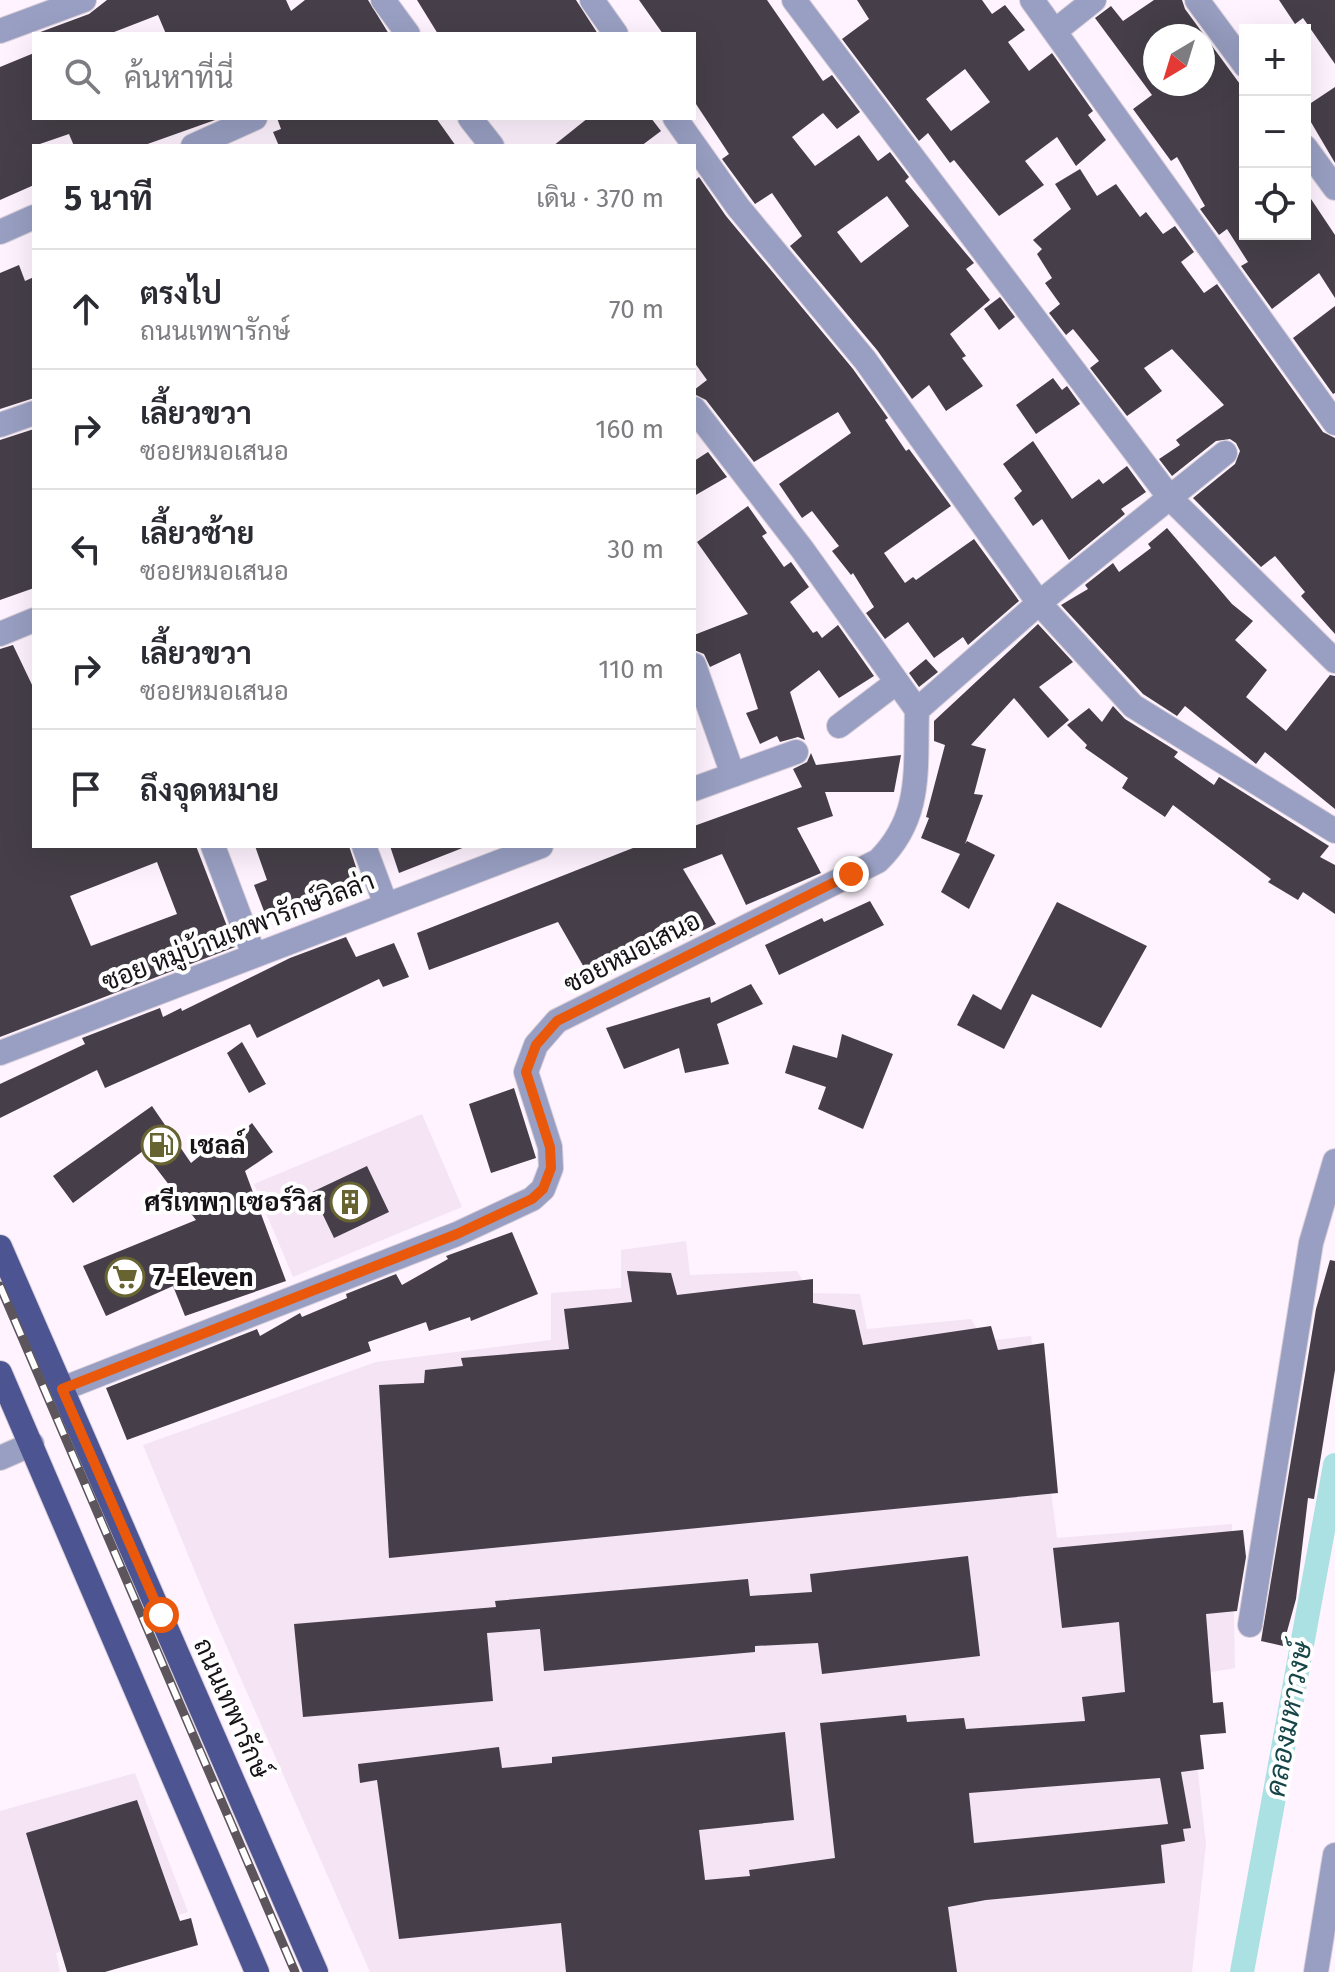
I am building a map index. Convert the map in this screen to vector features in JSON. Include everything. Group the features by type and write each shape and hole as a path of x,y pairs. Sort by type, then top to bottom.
{"main road":[{"name":"ถนนเทพารักษ์","path":"0,1247 316,1972"},
{"path":"0,1373 257,1972"}],"street":[{"path":"0,31 84,0"},
{"path":"383,0 407,32"},
{"path":"592,0 615,32"},
{"path":"794,0 1170,498 1335,661"},
{"path":"1032,0 1335,423"},
{"path":"1055,31 1094,0"},
{"path":"1197,0 1239,57"},
{"path":"197,144 251,120"},
{"path":"472,120 490,144"},
{"path":"676,120 693,144"},
{"path":"696,148 738,207 865,360 1039,603 1133,706 1335,831"},
{"path":"1311,155 1335,188"},
{"path":"0,232 32,218"},
{"path":"696,412 802,549 917,710 1039,603 1225,453"},
{"path":"0,425 32,414"},
{"path":"0,634 32,621"},
{"path":"696,671 733,775"},
{"path":"839,726 897,682"},
{"name":"ซอยหมอเสนอ","path":"62,1389 457,1234 532,1199 543,1189 551,1168 550,1147 526,1072 536,1045 557,1021 878,861 897,843 914,803 917,710"},
{"path":"696,788 796,752"},
{"path":"214,848 254,955"},
{"path":"365,848 386,905"},
{"name":"ซอย หมู่บ้านเทพารักษ์วิลล่า","path":"0,1053 525,849"},
{"path":"1250,1625 1311,1243 1335,1161"},
{"path":"0,1458 32,1444"},
{"path":"1316,1972 1335,1855"}],"shaded area":[{"path":"422,1114 462,1207 293,1277 254,1184"},
{"path":"686,1241 690,1275 797,1271 811,1293 860,1294 867,1329 971,1319 984,1341 1031,1336 1057,1538 1232,1524 1235,1668 1187,1676 1206,1844 1192,1972 370,1972 212,1613 143,1445 376,1362 551,1340 551,1293 621,1288 621,1250"},
{"path":"135,1773 188,1912 56,1953 60,1972 0,1972 0,1811"}],"building":[{"path":"107,0 286,0 291,11 305,0 368,0 388,32 165,32 158,15 114,32 40,32 89,14"},
{"path":"417,0 576,0 597,32 437,32"},
{"path":"639,0 767,0 823,81 832,75 860,112 837,129 823,113 792,137 815,166 859,135 878,161 890,152 909,177 905,181 974,263 966,269 990,300 950,334 966,356 962,358 983,386 946,411 929,385 912,399 877,350 790,246 802,236 772,193 755,204 722,159 729,154 696,104 696,32 662,32","holes":["887,196 909,226 861,263 837,232"]},
{"path":"857,0 982,0 992,14 1005,5 1025,30 1008,42 1029,71 1052,53 1093,111 1088,115 1106,140 1076,166 1057,137 1025,161 1044,185 999,216 954,160 950,163 928,133 919,141 842,39 869,19","holes":["965,69 990,102 951,131 926,99"]},
{"path":"1154,0 1182,0 1196,24 1143,24 1143,83 1095,18 1111,6 1123,21"},
{"path":"1279,0 1335,0 1335,64 1311,30 1311,24 1303,18 1295,24"},
{"path":"1215,50 1239,83 1239,240 1311,240 1311,199 1335,235 1335,298 1319,273 1272,309 1241,266 1248,262 1227,229 1219,235 1200,209 1205,206 1177,157 1171,161 1133,109 1151,96 1215,96"},
{"path":"32,54 32,120 215,120 148,144 73,144 69,134 32,144 32,186 0,200 0,67"},
{"path":"1335,87 1335,163 1311,122 1311,103"},
{"path":"278,120 437,120 455,144 278,144 273,132 281,129"},
{"path":"586,120 653,120 661,131 644,144 556,144"},
{"path":"1080,169 1097,196 1116,184 1140,217 1146,212 1163,234 1175,226 1194,252 1181,262 1204,293 1217,284 1323,432 1335,438 1335,634 1301,596 1305,592 1275,556 1261,567 1193,498 1235,464 1240,451 1236,443 1230,439 1216,441 1172,476 1159,459 1180,445 1176,440 1224,405 1172,349 1144,368 1162,391 1127,416 1090,368 1099,361 1073,329 1066,335 1049,313 1060,304 1045,283 1052,278 1037,254 1042,249 1033,240 1071,209 1055,184"},
{"path":"699,177 726,216 853,369 888,418 885,420 906,451 909,449 951,506 884,553 905,583 913,577 916,580 974,539 1019,601 968,645 963,637 934,658 908,622 885,639 866,613 874,607 853,573 851,575 832,551 839,546 812,511 802,518 779,484 851,433 838,412 754,462 706,400 696,395 696,388 707,380 696,365 696,179"},
{"path":"19,265 25,281 32,278 32,399 0,409 0,273"},
{"path":"1000,297 1015,317 999,330 984,309"},
{"path":"1335,306 1335,393 1333,394 1293,338"},
{"path":"1053,378 1062,390 1067,386 1080,404 1036,434 1016,405"},
{"path":"32,430 32,589 0,600 0,440"},
{"path":"1033,441 1072,499 1099,479 1103,484 1127,466 1146,492 1121,509 1125,514 1069,560 1042,519 1033,526 1014,498 1022,491 1003,464"},
{"path":"708,452 727,477 696,495 696,460"},
{"path":"748,506 767,533 762,536 784,567 791,562 809,587 790,602 813,633 817,631 822,638 838,625 874,676 839,698 819,670 790,692 805,740 798,737 780,742 777,736 760,744 746,713 758,709 740,653 710,667 704,654 696,651 696,634 748,614 697,542"},
{"path":"1167,528 1232,604 1253,621 1235,640 1267,670 1246,697 1286,731 1330,675 1335,676 1335,809 1265,752 1256,764 1185,706 1177,716 1143,694 1061,605 1088,589 1085,585 1113,563 1119,572 1151,548 1148,544"},
{"path":"1038,624 1073,662 1039,687 1069,720 1048,738 1014,698 971,745 986,749 974,794 983,795 965,844 967,841 995,855 969,909 941,892 960,854 921,838 929,818 926,817 945,745 934,741 934,721"},
{"path":"13,645 32,685 32,848 197,848 235,947 0,1037 0,649","holes":["157,862 177,914 91,946 70,896"]},
{"path":"926,659 938,672 919,687 909,673"},
{"path":"1113,706 1125,719 1178,752 1174,757 1214,785 1219,777 1329,846 1320,857 1335,865 1335,914 1303,892 1298,900 1268,882 1271,879 1173,805 1165,817 1122,788 1128,778 1085,748 1087,745 1067,725 1089,708 1102,722"},
{"path":"811,753 816,765 901,755 894,792 825,792 833,816 797,828 821,873 746,905 722,854 683,869 716,924 593,983 558,922 429,970 417,933 633,848 696,848 696,825 802,787 793,769 807,762"},
{"path":"256,848 350,848 362,885 267,919 254,885 267,880"},
{"path":"391,848 462,848 399,873"},
{"path":"870,901 884,925 779,975 765,945 822,918 824,922"},
{"path":"1057,902 1147,946 1101,1028 1032,994 1004,1049 957,1025 973,994 1001,1010"},
{"path":"346,937 356,957 394,943 409,977 383,987 379,979 257,1038 250,1024 105,1088 97,1070 0,1118 0,1084 85,1044 82,1038 160,1008 163,1017 181,1008 182,1011 290,958"},
{"path":"751,984 763,1004 717,1024 729,1064 685,1073 679,1048 624,1069 606,1028 710,997 711,1003"},
{"path":"842,1034 893,1054 863,1129 818,1109 826,1087 785,1073 793,1045 837,1058"},
{"path":"242,1042 266,1084 249,1093 227,1053"},
{"path":"514,1088 536,1158 491,1173 469,1104"},
{"path":"152,1106 191,1163 218,1141 223,1149 252,1123 273,1152 245,1171 286,1281 185,1316 173,1286 106,1316 83,1266 196,1220 143,1151 73,1203 53,1176"},
{"name":"ศรีเทพา เซอร์วิส","path":"367,1166 389,1212 334,1238 312,1192"},
{"path":"512,1232 538,1294 471,1321 470,1317 429,1331 426,1322 368,1342 371,1351 127,1440 106,1388 257,1329 260,1336 300,1313 302,1317 347,1298 346,1294 396,1274 402,1285 448,1259 446,1256"},
{"path":"1330,1260 1335,1261 1335,1370 1314,1499 1308,1498 1296,1599 1283,1646 1261,1641 1316,1309"},
{"path":"627,1271 671,1273 677,1295 813,1279 813,1303 855,1310 863,1345 991,1326 998,1350 1044,1343 1058,1493 389,1558 379,1385 424,1383 425,1370 463,1366 461,1358 569,1349 564,1309 632,1302"},
{"path":"1243,1530 1246,1557 1237,1611 1206,1614 1213,1703 1223,1702 1226,1733 1200,1735 1204,1769 1181,1772 1191,1828 1183,1829 1185,1841 1161,1845 1165,1883 986,1900 948,1907 957,1972 566,1972 561,1923 399,1939 377,1780 360,1783 358,1764 499,1747 502,1768 552,1763 552,1757 785,1732 794,1820 699,1830 705,1880 750,1876 749,1870 835,1858 820,1723 906,1715 907,1722 964,1718 966,1729 1085,1721 1082,1697 1125,1692 1119,1622 1062,1628 1053,1548","holes":["1160,1778 1168,1824 974,1843 969,1793"]},
{"path":"968,1556 980,1656 822,1674 818,1643 755,1646 755,1652 544,1671 540,1629 487,1633 493,1701 303,1717 294,1624 496,1607 495,1601 748,1579 750,1596 812,1592 810,1574"},
{"path":"137,1800 180,1921 191,1918 198,1945 105,1972 67,1972 26,1833"}],"waterway":[{"name":"คลองมหาวงษ์","path":"1242,1972 1335,1465"}],"railway":[{"path":"0,1286 295,1972"}],"place":[{"name":"เชลล์","path":"161,1145"},
{"name":"ศรีเทพา เซอร์วิส","path":"350,1202"},
{"name":"7-Eleven","path":"125,1277"}],"route":[{"path":"161,1615 62,1389 457,1234 532,1199 543,1189 551,1168 550,1147 526,1072 536,1045 557,1021 851,874"}]}
